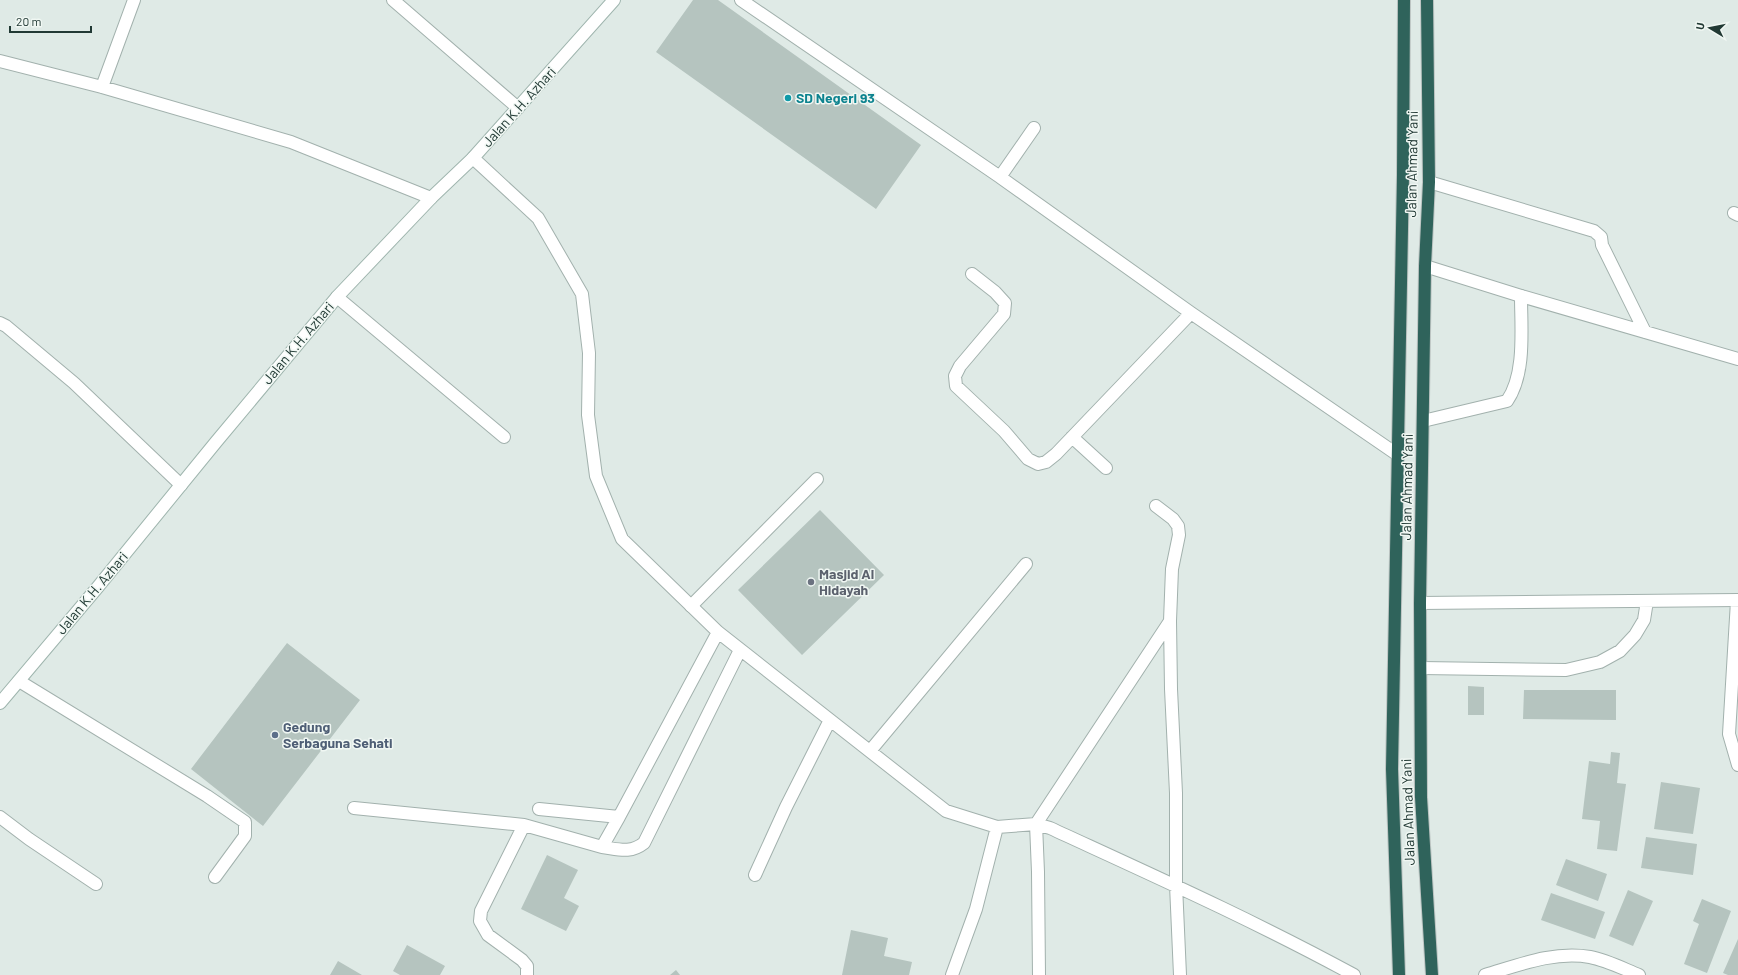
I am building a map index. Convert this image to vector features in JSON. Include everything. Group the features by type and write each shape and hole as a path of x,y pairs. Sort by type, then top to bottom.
{"highway":[{"name":"Jalan Ahmad Yani","path":"1399,975 1392,769 1403,175 1404,0"},
{"name":"Jalan Ahmad Yani","path":"1427,0 1429,182 1425,266 1420,668 1421,797 1432,975"}],"street":[{"path":"102,87 134,0"},
{"path":"393,0 518,108"},
{"name":"Jalan K.H. Azhari","path":"0,703 337,297 431,198 473,158 614,0"},
{"path":"741,0 1000,177 1191,313 1398,456"},
{"path":"0,62 102,87 291,142 431,198"},
{"path":"1000,177 1034,128"},
{"path":"473,158 538,218 582,294 589,353 588,414 596,476 622,539 718,632 946,810 998,827 1036,824 1050,828 1176,885 1354,975"},
{"path":"1429,182 1594,231 1601,237 1602,245 1645,332"},
{"path":"1425,266 1521,296 1738,359"},
{"path":"972,274 995,292 1004,303 1004,314 960,366 955,376 956,386 1004,431 1028,459 1038,464 1046,462 1072,437 1191,313"},
{"path":"1423,421 1507,401 1514,392 1518,376 1521,344 1521,296"},
{"path":"337,297 504,437"},
{"path":"0,323 6,326 74,383 181,485"},
{"path":"1072,437 1106,468"},
{"path":"691,606 817,479"},
{"path":"1156,506 1173,519 1178,526 1179,535 1172,569 1170,621 1171,690 1176,793 1176,885 1180,975"},
{"path":"870,751 1026,564"},
{"path":"1420,603 1738,600 1729,734 1738,765"},
{"path":"1420,668 1566,670 1600,662 1620,651 1635,636 1644,620 1646,601"},
{"path":"1038,975 1038,872 1036,824 1170,621"},
{"path":"602,847 718,632"},
{"path":"354,808 524,825 602,847 627,850 636,849 644,843 740,650"},
{"path":"19,681 207,796 245,822 245,836 215,877"},
{"path":"755,875 786,807 830,720"},
{"path":"539,809 618,817"},
{"path":"0,817 35,844 96,884"},
{"path":"524,825 481,911 480,921 488,935 527,966 528,975"},
{"path":"952,975 976,909 998,827"},
{"path":"1485,975 1543,958 1570,955 1592,957 1639,975"}],"building":[{"name":"SD Negeri 93","path":"693,0 718,0 921,145 876,209 656,52"},
{"name":"Masjid Al Hidayah","path":"820,510 884,575 802,655 738,590"},
{"name":"Gedung Serbaguna Sehati","path":"287,643 360,700 263,826 191,769"},
{"path":"1468,686 1484,687 1484,715 1468,715"},
{"path":"1524,690 1616,690 1616,720 1523,719"},
{"path":"1611,752 1620,753 1617,783 1626,784 1617,851 1597,849 1600,821 1582,819 1589,761 1610,764"},
{"path":"1661,782 1700,788 1693,834 1654,829"},
{"path":"1646,837 1697,844 1693,875 1641,868"},
{"path":"547,855 578,870 564,898 579,906 566,931 521,909"},
{"path":"1566,859 1607,874 1598,901 1556,885"},
{"path":"1628,890 1653,901 1633,946 1609,936"},
{"path":"1551,893 1605,912 1595,939 1541,920"},
{"path":"1702,899 1731,911 1707,973 1684,964 1699,924 1693,921"},
{"path":"851,930 888,938 884,956 912,962 909,975 842,975"},
{"path":"1738,939 1738,975 1728,975 1723,973"},
{"path":"407,945 445,966 440,975 400,975 393,971"},
{"path":"338,961 362,975 330,975"},
{"path":"676,970 680,975 670,975"}],"place":[{"name":"SD Negeri 93","path":"788,98"},
{"name":"Masjid Al Hidayah","path":"811,582"},
{"name":"Gedung Serbaguna Sehati","path":"275,735"}]}
